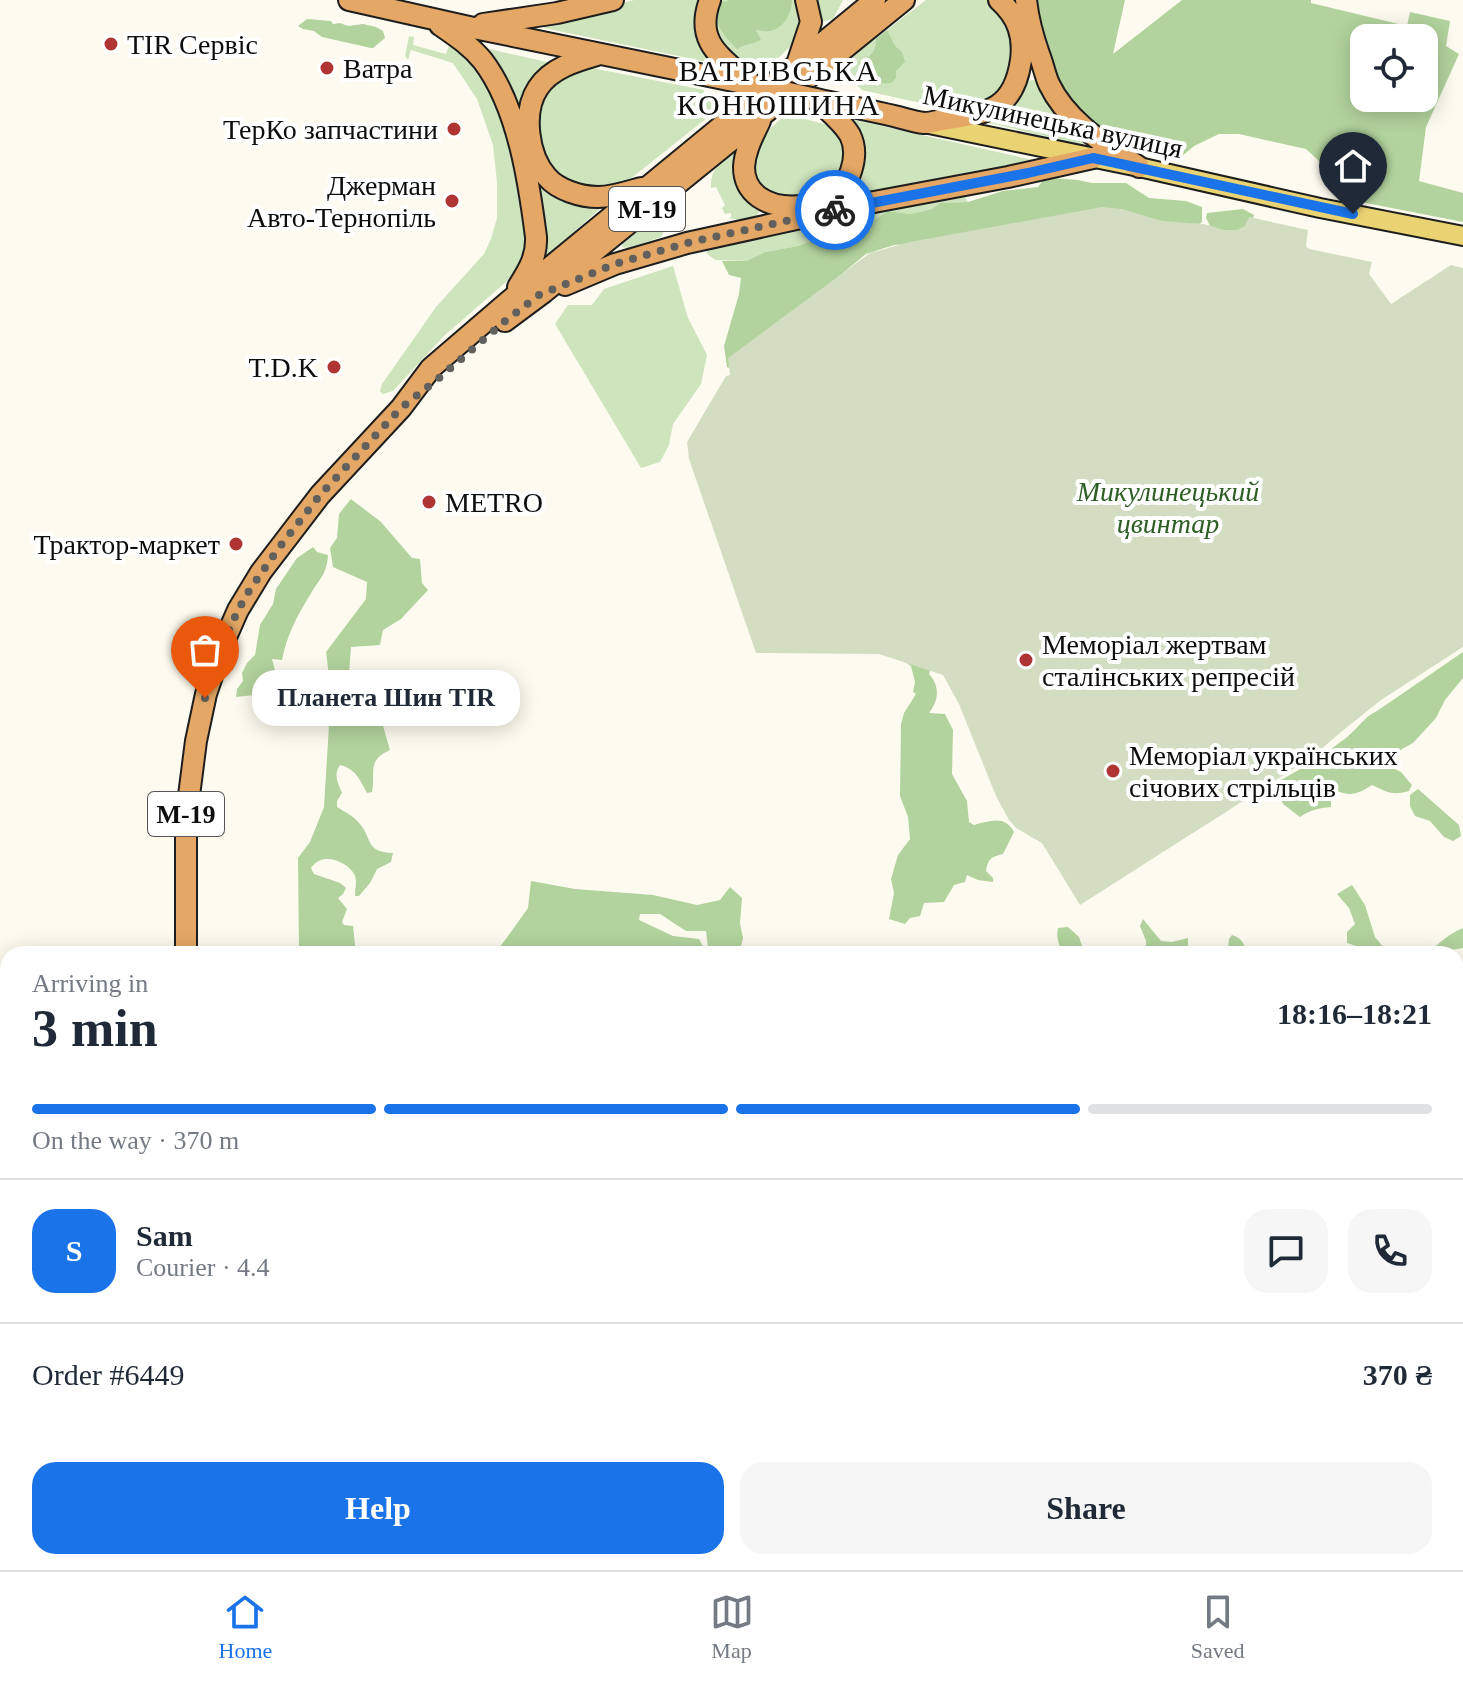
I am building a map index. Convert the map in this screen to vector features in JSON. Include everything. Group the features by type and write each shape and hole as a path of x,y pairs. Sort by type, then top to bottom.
{"highway":[{"name":"Микулинецька вулиця","path":"349,0 925,123"},
{"path":"469,27 557,13 613,0"},
{"path":"710,0 705,15 707,39 712,49 753,85"},
{"path":"798,64 811,22 806,0"},
{"name":"М-19","path":"925,123 982,114 999,105 1008,95 1021,64 1023,44 1014,16 999,0"},
{"path":"1026,0 1035,41 1057,99 1095,137 1139,167"},
{"name":"М-19","path":"401,408 762,116 896,2"},
{"path":"509,301 798,64 896,2"},
{"name":"М-19","path":"186,946 186,819 191,773 205,698 223,644 249,591 320,495 401,408 431,368 509,301 530,267 536,249 524,163 504,100 484,63 465,43 429,18"},
{"path":"602,54 568,65 545,80 538,89 532,100 529,120 534,155 548,179 584,196 611,196 649,186"},
{"path":"762,116 747,150 744,168 749,184 762,198 781,206 795,208 817,203 838,192 849,179 855,150 842,125 816,99"},
{"path":"539,295 615,264 687,243 1093,158"}],"main road":[{"name":"Микулинецька вулиця","path":"925,123 1463,236"}],"green space":[{"path":"634,0 704,0 707,62 544,28 545,23"},
{"path":"717,0 799,0 804,16 799,38 774,62 742,59 720,44 713,24"},
{"path":"792,0 789,14 780,27 770,31 756,30 761,40 737,49 723,34 716,16 718,1"},
{"path":"813,0 843,0 833,19 822,22"},
{"path":"926,0 991,0 1007,15 1016,64 999,95 961,112 862,90 856,84 829,77 853,56"},
{"path":"1032,0 1125,0 1113,54 1182,0 1311,0 1311,3 1399,24 1350,24 1350,112 1433,112 1426,127 1419,181 1463,193 1463,222 1361,202 1339,192 1334,175 1306,149 1239,134 1219,134 1194,146 1181,157 1116,145 1058,88"},
{"path":"1410,12 1450,21 1446,46 1459,54 1438,100 1438,24 1407,24"},
{"path":"307,19 376,27 383,31 385,38 371,48 322,37 298,26"},
{"path":"887,30 905,62 896,71 896,78 891,83 874,82 866,78 859,63 872,54 876,39"},
{"path":"409,36 414,37 413,45 446,54 450,43 458,44 491,86 512,146 529,229 524,259 514,275 445,335 393,391 383,394 380,391 382,384 436,307 484,254 497,218 493,145 477,99 453,63 411,50 408,60 405,56"},
{"path":"476,46 556,64 522,112 516,113"},
{"path":"577,67 704,90 704,96 728,101 624,184 612,190 567,185 549,171 536,131 542,92"},
{"path":"1031,80 1042,81 1092,144 1073,143 981,121"},
{"path":"786,114 839,128 850,153 840,181 811,197 773,197 754,179 752,148"},
{"path":"855,120 1042,162 856,199 851,124"},
{"path":"738,148 761,209 752,218 743,220 729,218 732,216 730,213 725,214 722,208 725,205 716,187 711,188 715,169"},
{"path":"536,177 604,205 547,256 542,256 545,222"},
{"path":"1044,179 1126,183 1149,198 1186,201 1202,207 1202,222 1197,226 894,245 866,254 732,369 727,367 724,346 741,278 729,275 722,261 746,261 765,252 798,246 846,224 874,220 888,211 911,214 932,209 940,203 968,202 1003,191 1038,187"},
{"path":"963,194 968,202 941,203 932,209 911,214 888,211 874,220 846,224 798,246 765,252 746,261 715,260 706,253 711,245"},
{"name":"Микулинецький цвинтар","path":"1102,207 1122,209 1162,221 1204,224 1224,230 1237,230 1245,226 1249,217 1308,230 1306,246 1309,249 1372,262 1369,274 1391,304 1451,265 1463,268 1463,647 1381,700 1312,757 1080,905 1042,843 1016,828 1009,820 996,796 959,704 943,675 879,654 756,653 689,459 687,442 726,376 730,375 728,358 870,253 910,242"},
{"path":"1243,209 1254,215 1250,229 1238,236 1210,226 1206,218 1207,213"},
{"path":"658,220 665,229 661,237 629,248 622,247 648,223"},
{"path":"673,266 688,318 707,355 701,384 673,424 669,445 660,462 641,468 555,324 568,305 592,305 604,289"},
{"path":"351,499 381,522 412,558 420,559 422,583 428,590 401,619 383,630 380,645 351,647 349,673 356,689 370,700 373,710 381,719 390,750 375,763 372,792 367,793 354,772 340,765 337,776 342,793 337,807 358,821 374,848 393,853 391,862 377,869 359,896 355,896 355,876 345,865 330,859 315,864 311,868 314,874 346,888 338,898 347,909 342,922 353,926 355,946 299,946 298,858 310,842 324,807 331,692 326,652 366,599 367,582 333,567 330,548 337,538 339,514"},
{"path":"313,547 317,552 328,555 326,567 293,626 282,660 272,659 276,674 270,693 236,697 243,681 242,673 255,655 260,625 273,604 276,589 297,558"},
{"path":"1463,652 1463,678 1445,700 1436,718 1393,761 1393,768 1412,785 1409,791 1390,792 1372,785 1355,793 1337,791 1331,793 1331,807 1300,817 1283,804 1276,789 1281,780 1327,754 1368,716"},
{"path":"899,658 931,667 929,674 937,693 929,713 945,714 953,730 952,774 967,801 969,822 974,825 1002,821 1014,832 1003,854 989,861 986,871 993,882 967,875 965,882 954,885 944,902 924,903 920,916 910,918 905,924 889,919 894,893 891,879 898,855 910,839 908,817 900,796 901,724 916,694 913,692 915,682 911,666"},
{"path":"1418,789 1459,825 1461,836 1453,841 1444,837 1430,821 1415,816 1410,806 1410,795"},
{"path":"531,881 575,889 653,895 697,905 720,900 730,887 742,898 740,923 743,938 741,946 708,946 706,931 686,931 660,914 640,914 639,920 673,936 699,939 703,946 501,946 528,908"},
{"path":"1352,885 1365,905 1375,937 1382,946 1347,943 1347,932 1355,924 1349,908 1337,894"},
{"path":"1143,919 1161,941 1188,938 1188,946 1146,946 1140,926"},
{"path":"1068,927 1079,937 1082,946 1060,946 1058,928"},
{"path":"1463,928 1463,946 1437,946 1444,939"},
{"path":"1232,935 1244,946 1228,946"}],"way so far":[{"path":"205,698 238,610 261,572 320,495 401,408 504,322 539,295 615,264 687,243 835,210"}],"place":[{"name":"TIR Сервіс","path":"111,44"},
{"name":"Ватра","path":"327,68"},
{"name":"ТерКо запчастини","path":"454,129"},
{"name":"Джерман Авто-Тернопіль","path":"452,201"},
{"name":"T.D.K","path":"334,367"},
{"name":"METRO","path":"429,502"},
{"name":"Трактор-маркет","path":"236,544"},
{"name":"Меморіал жертвам сталінських репресій","path":"1026,660"},
{"name":"Планета Шин TIR","path":"205,698"},
{"name":"Меморіал українських січових стрільців","path":"1113,771"}],"district":[{"name":"ВАТРІВСЬКА КОНЮШИНА","path":"779,88"}],"route":[{"path":"835,210 1093,158 1353,214"}]}
